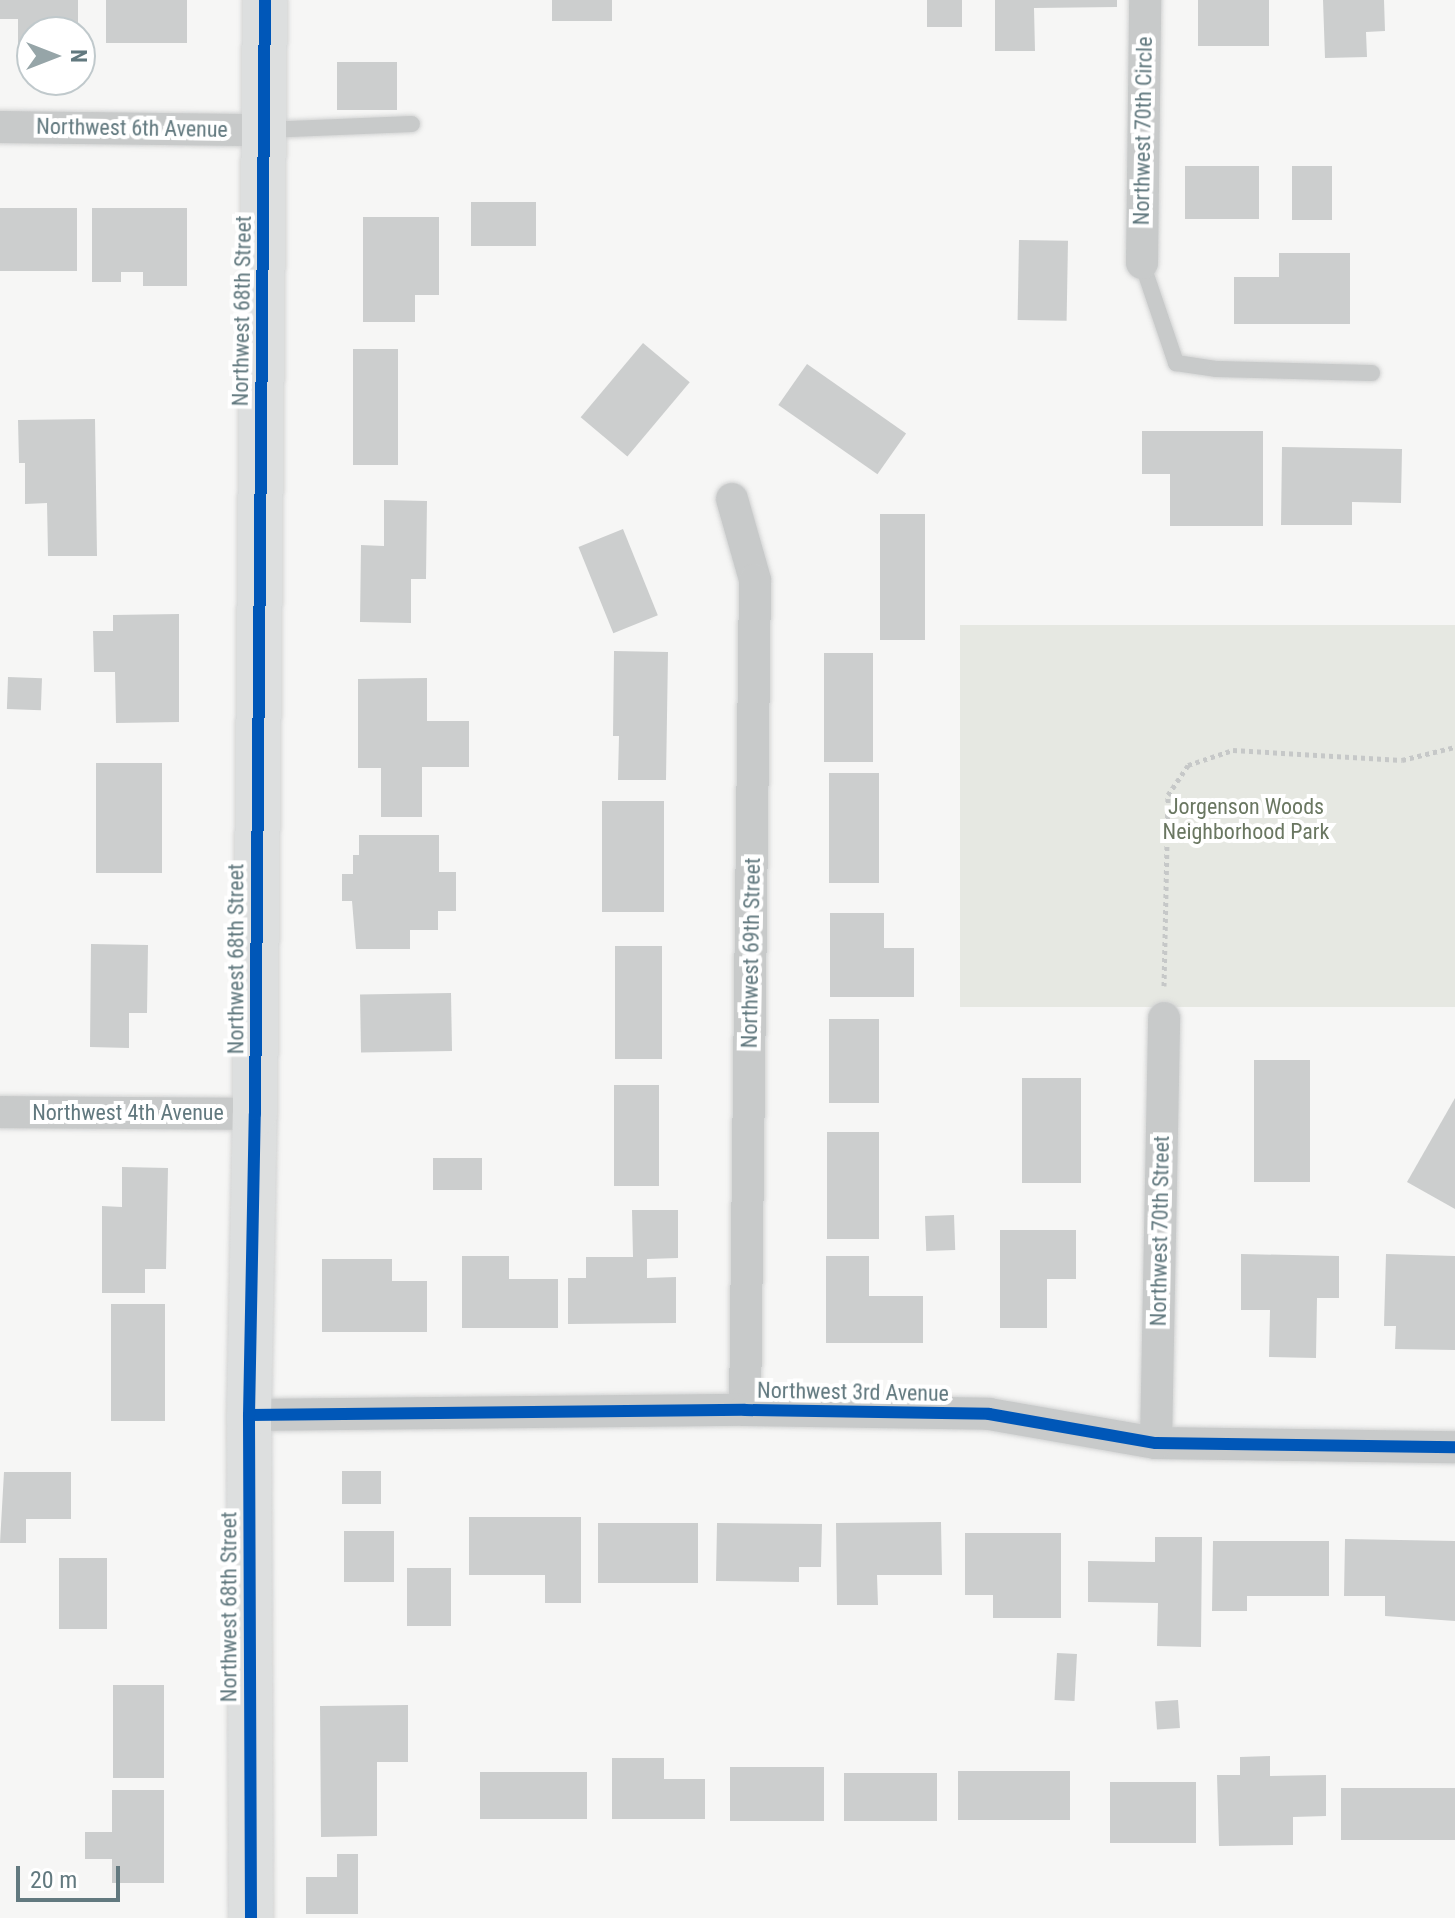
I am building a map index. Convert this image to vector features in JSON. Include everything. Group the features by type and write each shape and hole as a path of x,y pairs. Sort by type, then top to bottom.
{"street":[{"name":"Northwest 68th Street","path":"251,1918 249,1415 255,1114 265,0"},
{"name":"Northwest 70th Circle","path":"1142,263 1145,0"},
{"name":"Northwest 6th Avenue","path":"0,127 264,130"},
{"name":"Northwest 69th Street","path":"732,499 755,580 745,1410"},
{"name":"Northwest 70th Street","path":"1156,1443 1164,1018"},
{"name":"Northwest 4th Avenue","path":"0,1112 255,1114"},
{"name":"Northwest 3rd Avenue","path":"249,1415 745,1410 989,1414 1156,1443 1455,1447"}],"lane":[{"path":"264,130 412,124"},
{"path":"1142,263 1176,363 1216,369 1372,373"}],"path":[{"path":"1164,1018 1168,795 1188,765 1233,750 1402,760 1455,747"}],"green space":[{"name":"Jorgenson Woods Neighborhood Park","path":"960,625 1455,625 1455,1007 960,1007"}],"building":[{"path":"0,0 78,0 78,16 0,19"},
{"path":"106,0 187,0 187,43 106,43"},
{"path":"552,0 612,0 612,21 552,21"},
{"path":"927,0 962,0 962,27 927,27"},
{"path":"995,0 1117,0 1117,7 1034,8 1035,51 995,51"},
{"path":"1198,0 1269,0 1269,46 1198,46"},
{"path":"1323,0 1384,0 1385,31 1366,32 1367,57 1325,58"},
{"path":"337,62 397,62 397,110 337,110"},
{"path":"1185,166 1259,166 1259,219 1185,219"},
{"path":"1292,166 1332,166 1332,220 1292,220"},
{"path":"471,202 536,202 536,246 471,246"},
{"path":"0,208 77,208 77,271 0,271"},
{"path":"92,208 187,208 187,286 143,286 143,272 121,272 121,282 92,282"},
{"path":"363,217 439,217 439,295 415,295 415,322 363,322"},
{"path":"1019,240 1068,241 1067,321 1018,320"},
{"path":"1279,253 1350,253 1350,324 1234,324 1234,277 1279,277"},
{"path":"643,343 690,382 627,457 581,417"},
{"path":"353,349 398,349 398,465 353,465"},
{"path":"807,364 906,433 877,474 778,405"},
{"path":"95,419 97,556 48,556 47,503 25,504 25,463 19,463 18,420"},
{"path":"1142,431 1263,431 1263,526 1170,526 1170,474 1142,474"},
{"path":"1282,447 1402,449 1401,503 1352,502 1352,525 1281,525"},
{"path":"384,500 427,501 426,579 411,579 411,623 360,622 361,545 384,546"},
{"path":"880,514 925,514 925,640 880,640"},
{"path":"623,529 658,615 613,633 578,547"},
{"path":"179,614 179,722 116,723 115,672 94,672 93,631 113,631 113,615"},
{"path":"614,651 668,652 666,780 618,780 619,736 613,736"},
{"path":"824,653 873,653 873,762 824,762"},
{"path":"8,677 42,678 41,710 7,709"},
{"path":"427,678 427,721 469,721 469,767 422,767 422,817 381,817 381,768 358,768 358,679"},
{"path":"96,763 162,763 162,873 96,873"},
{"path":"829,773 879,773 879,883 829,883"},
{"path":"602,801 664,801 664,912 602,912"},
{"path":"359,835 439,835 439,872 456,872 456,911 438,911 438,930 410,930 410,949 356,949 352,901 342,901 342,874 353,874 353,855 359,855"},
{"path":"830,913 884,913 884,948 914,948 914,997 830,997"},
{"path":"91,944 148,945 147,1013 129,1013 129,1048 90,1047"},
{"path":"615,946 662,946 662,1059 615,1059"},
{"path":"451,993 452,1051 361,1053 360,995"},
{"path":"829,1019 879,1019 879,1103 829,1103"},
{"path":"1254,1060 1310,1060 1310,1182 1254,1182"},
{"path":"1022,1078 1081,1078 1081,1183 1022,1183"},
{"path":"614,1085 659,1085 659,1186 614,1186"},
{"path":"1455,1098 1455,1209 1407,1182"},
{"path":"827,1132 879,1132 879,1239 827,1239"},
{"path":"433,1158 482,1158 482,1190 433,1190"},
{"path":"122,1167 168,1168 166,1269 145,1269 145,1293 102,1293 102,1206 122,1207"},
{"path":"632,1210 678,1210 678,1258 647,1259 647,1278 676,1277 676,1323 568,1324 568,1278 586,1278 586,1257 633,1257"},
{"path":"954,1215 955,1250 926,1251 925,1216"},
{"path":"1000,1230 1076,1230 1076,1279 1047,1279 1047,1328 1000,1328"},
{"path":"1241,1254 1339,1256 1339,1298 1317,1298 1316,1358 1269,1357 1270,1310 1241,1310"},
{"path":"1386,1254 1455,1256 1455,1350 1395,1349 1396,1326 1384,1326"},
{"path":"462,1256 509,1256 509,1279 558,1279 558,1328 462,1328"},
{"path":"826,1256 869,1256 869,1296 923,1296 923,1343 826,1343"},
{"path":"322,1259 392,1259 392,1281 427,1281 427,1332 322,1332"},
{"path":"111,1304 165,1304 165,1421 111,1421"},
{"path":"342,1471 381,1471 381,1504 342,1504"},
{"path":"4,1472 71,1472 71,1519 26,1519 26,1543 0,1543"},
{"path":"469,1517 581,1517 581,1603 545,1603 545,1575 469,1575"},
{"path":"941,1522 942,1575 877,1575 878,1605 837,1605 836,1523"},
{"path":"598,1523 698,1523 698,1583 598,1583"},
{"path":"717,1523 822,1524 821,1567 799,1567 799,1582 716,1581"},
{"path":"344,1531 394,1531 394,1582 344,1582"},
{"path":"965,1533 1061,1533 1061,1618 993,1618 993,1595 965,1595"},
{"path":"1155,1537 1202,1537 1201,1647 1157,1646 1158,1603 1088,1602 1088,1561 1155,1562"},
{"path":"1345,1539 1455,1541 1455,1621 1385,1616 1385,1596 1344,1596"},
{"path":"1213,1541 1329,1541 1329,1596 1247,1596 1247,1611 1212,1611"},
{"path":"59,1558 107,1558 107,1629 59,1629"},
{"path":"407,1568 451,1568 451,1626 407,1626"},
{"path":"1057,1653 1077,1654 1075,1701 1055,1700"},
{"path":"113,1685 164,1685 164,1778 113,1778"},
{"path":"1178,1700 1180,1728 1157,1730 1155,1702"},
{"path":"408,1705 408,1762 377,1762 377,1836 321,1837 320,1706"},
{"path":"1270,1756 1270,1776 1326,1775 1326,1816 1293,1817 1293,1845 1219,1846 1217,1775 1240,1775 1240,1757"},
{"path":"612,1758 664,1758 664,1779 705,1779 705,1819 612,1819"},
{"path":"730,1767 824,1767 824,1821 730,1821"},
{"path":"958,1771 1070,1771 1070,1820 958,1820"},
{"path":"480,1772 587,1772 587,1819 480,1819"},
{"path":"844,1773 937,1773 937,1821 844,1821"},
{"path":"1110,1782 1196,1782 1196,1843 1110,1843"},
{"path":"1341,1788 1455,1788 1455,1840 1341,1840"},
{"path":"112,1790 164,1790 164,1883 112,1883 112,1859 85,1859 85,1832 112,1832"},
{"path":"337,1854 358,1854 358,1914 306,1914 306,1877 337,1877"}],"cycle path":[{"path":"251,1918 249,1415 255,1114 265,0"},
{"path":"249,1415 745,1410 989,1414 1156,1443 1455,1447"}]}
